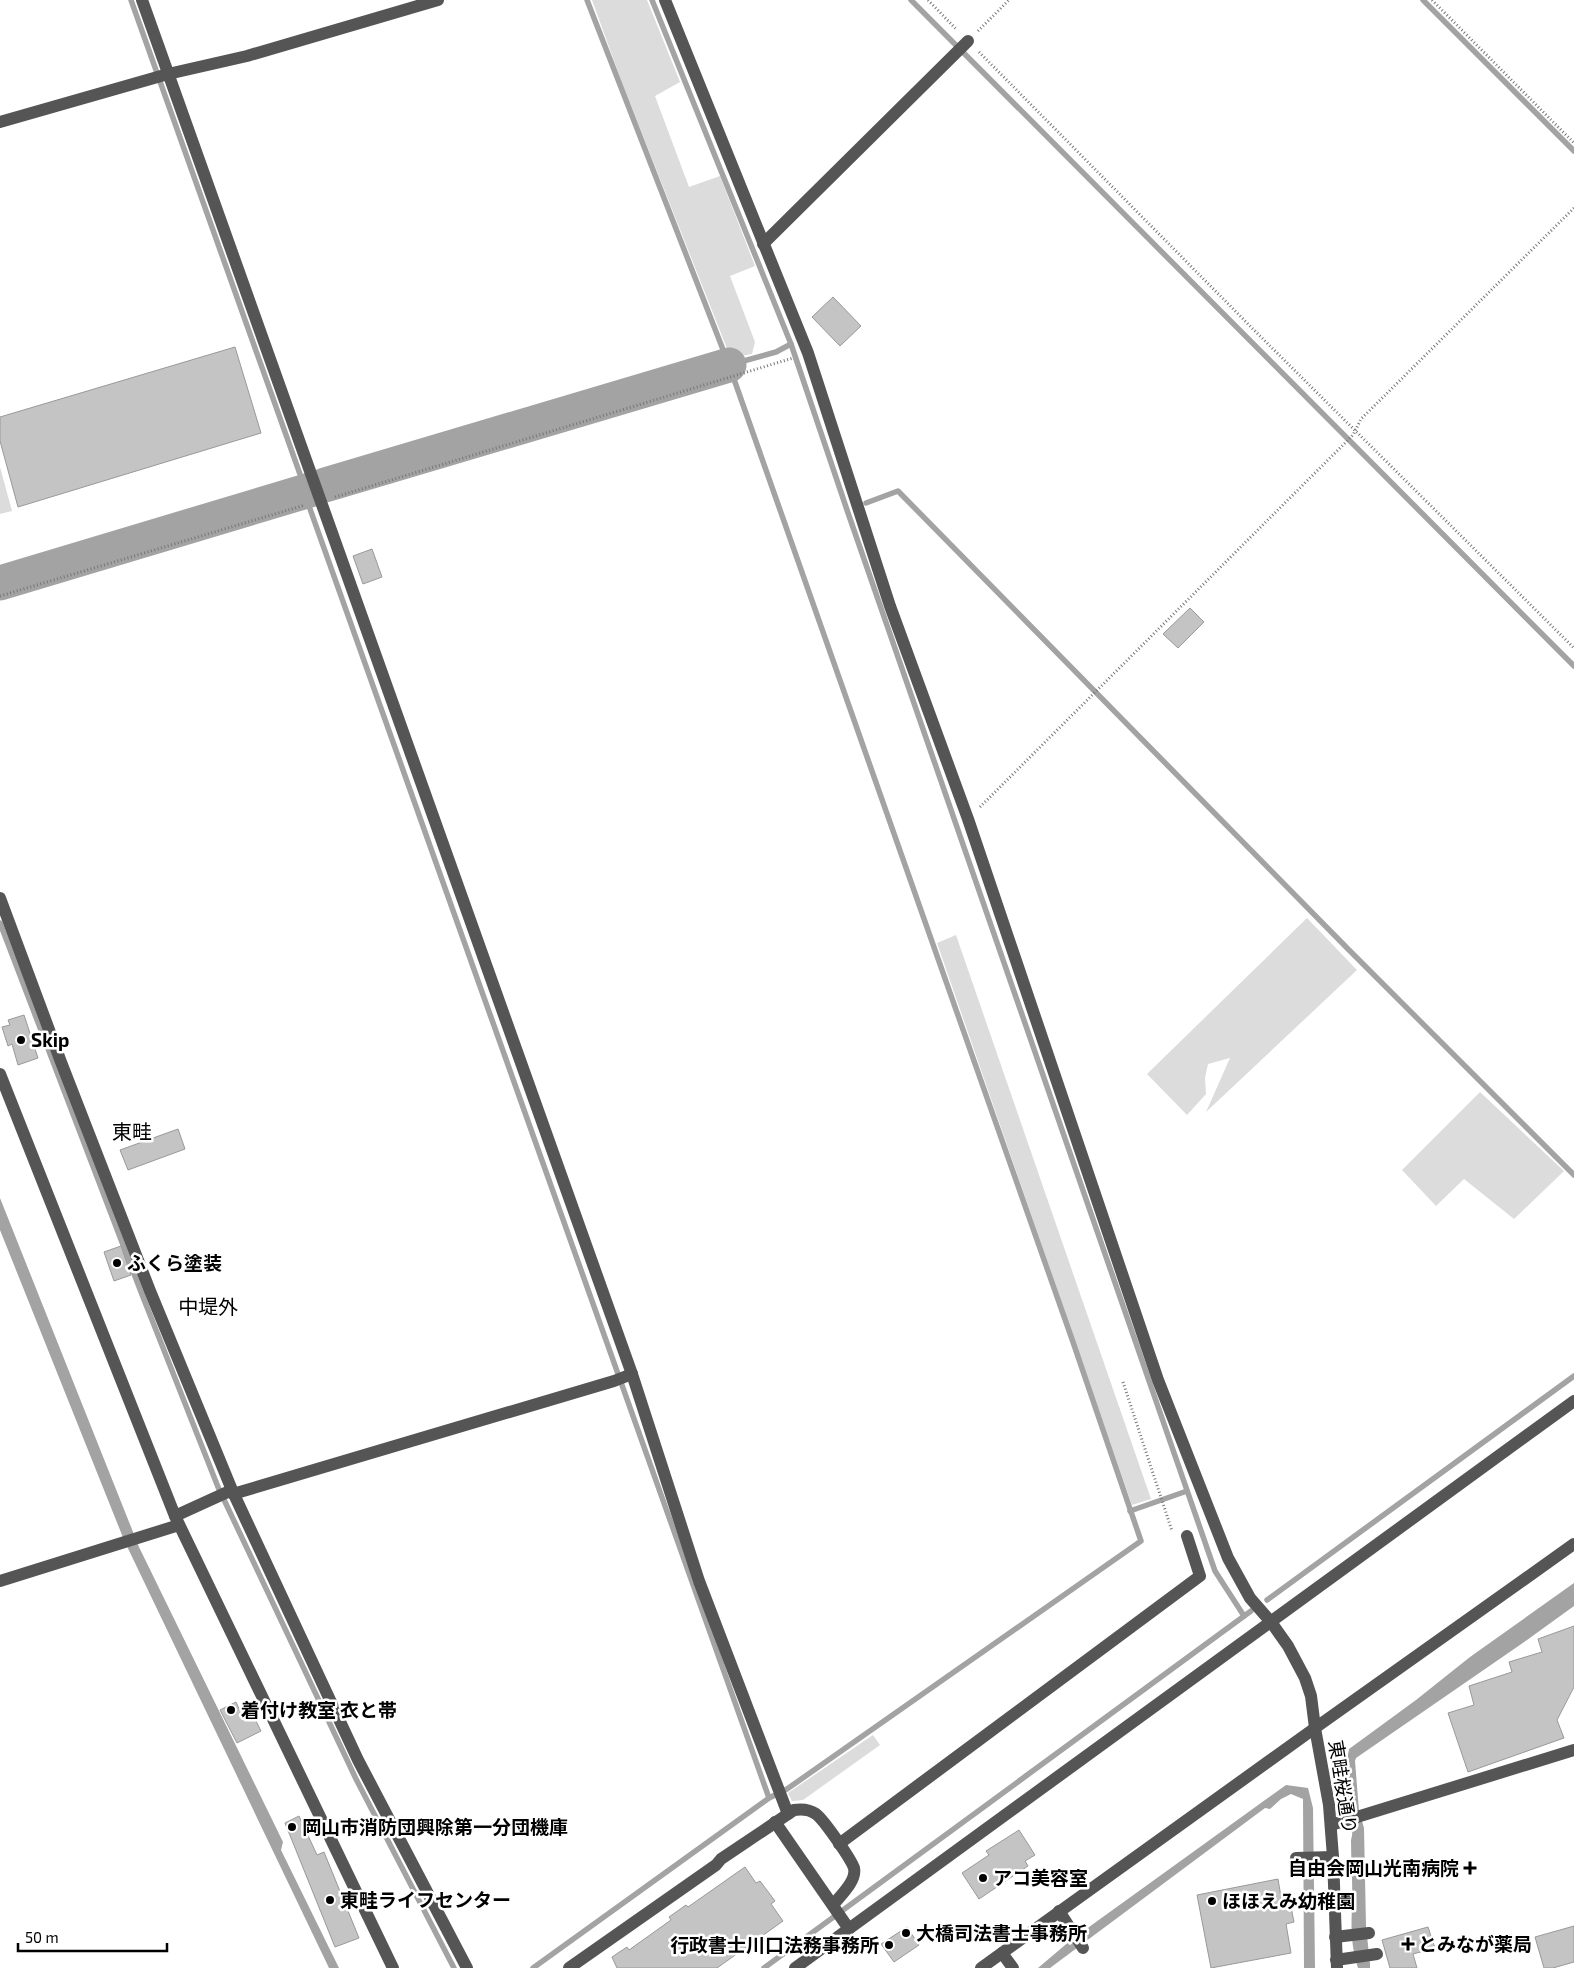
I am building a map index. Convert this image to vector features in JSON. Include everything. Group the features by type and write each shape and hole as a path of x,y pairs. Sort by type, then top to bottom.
{"street":[{"path":"142,0 165,75 320,501 624,1377 788,1814"},
{"path":"0,122 165,75 247,56 438,0"},
{"name":"東畦桜通り","path":"665,0 808,353 890,606 968,819 1158,1380 1228,1558 1250,1598 1271,1622 1288,1646 1311,1696 1331,1825 1336,1964"},
{"path":"763,244 963,47"},
{"path":"0,898 227,1494 358,1760 467,1968"},
{"path":"0,1074 177,1521 393,1968"},
{"path":"0,1581 137,1539 177,1521 227,1494 624,1377"},
{"path":"795,1968 840,1915 1271,1622 1574,1401"},
{"path":"838,1844 1200,1576 1187,1536"},
{"path":"981,1968 1574,1544"},
{"path":"1331,1825 1574,1750"},
{"path":"569,1968 775,1822 794,1810 802,1808 816,1814 854,1869 853,1878 840,1915"},
{"path":"775,1822 840,1915"},
{"path":"1296,1858 1333,1857"},
{"path":"1059,1911 1083,1948"},
{"path":"1335,1937 1369,1933"},
{"path":"1002,1952 1013,1968"},
{"path":"1336,1964 1355,1957 1374,1954"}],"path":[{"path":"928,0 963,47 1356,430 1574,648"},
{"path":"963,47 1009,0"},
{"path":"1432,0 1574,143"},
{"path":"968,819 1353,435 1361,419 1574,208"},
{"path":"320,501 789,359"},
{"path":"0,596 305,506"},
{"path":"1123,1382 1174,1536 1187,1536"}],"shaded area":[{"path":"592,0 647,0 680,82 655,96 689,187 720,176 755,266 730,276 755,342 752,354 741,356 728,351 621,80"},
{"path":"0,467 12,511 0,514"},
{"path":"1307,918 1357,970 1206,1112 1230,1058 1208,1064 1205,1078 1206,1094 1187,1115 1147,1074"},
{"path":"956,935 1151,1499 1132,1505 937,943"},
{"path":"1480,1092 1564,1171 1514,1219 1464,1179 1436,1206 1402,1170"},
{"path":"0,1198 139,1547 283,1842 281,1850 339,1968 329,1968 124,1540 0,1230"},
{"path":"1574,1583 1574,1606 1356,1758 1359,1811 1364,1828 1366,1926 1370,1964 1370,1968 1358,1968 1352,1930 1352,1830 1346,1781 1349,1749 1416,1700 1470,1657"},
{"path":"873,1735 880,1745 803,1800 792,1801 788,1793"},
{"path":"1286,1785 1308,1788 1313,1808 1315,1968 1304,1968 1303,1799 1291,1794 1281,1799 1270,1809 1265,1808 1050,1968 1038,1968 1071,1940"}],"building":[{"path":"833,297 861,326 840,346 812,317"},
{"path":"235,347 261,433 18,507 0,441 0,417"},
{"path":"372,549 382,577 363,584 353,556"},
{"path":"1190,608 1204,622 1178,648 1163,634"},
{"path":"24,1015 38,1058 18,1065 12,1044 8,1046 2,1027 10,1025 8,1020"},
{"path":"178,1129 185,1149 128,1170 120,1150"},
{"path":"121,1246 131,1275 114,1281 104,1252"},
{"path":"1574,1626 1574,1687 1557,1720 1564,1738 1468,1772 1448,1713 1474,1705 1469,1686 1512,1672 1509,1662 1542,1652 1538,1639"},
{"path":"236,1702 240,1711 249,1707 261,1731 237,1743 220,1710"},
{"name":"東畦ライフセンター","path":"299,1816 317,1855 324,1852 359,1938 335,1947 285,1823"},
{"path":"1019,1830 1035,1855 1025,1861 1028,1866 979,1899 962,1873 989,1855 986,1851"},
{"path":"745,1867 756,1883 760,1881 775,1901 771,1904 783,1921 717,1968 617,1968 612,1957 627,1947 629,1950 671,1920 669,1917 686,1905 688,1907"},
{"path":"1278,1879 1282,1903 1290,1902 1294,1922 1286,1924 1291,1953 1211,1968 1197,1895"},
{"path":"1574,1926 1574,1962 1553,1968 1544,1968 1535,1937"},
{"path":"907,1927 919,1945 894,1962 881,1944"},
{"name":"とみなが薬局","path":"1428,1927 1435,1948 1413,1954 1417,1968 1390,1968 1382,1940"}],"waterway":[{"path":"131,0 306,491"},
{"path":"533,1968 769,1798 787,1789 1141,1541 1073,1342 729,365 587,0"},
{"path":"652,0 791,344 1215,1571 1244,1616"},
{"path":"911,0 1574,666"},
{"path":"1423,0 1574,151"},
{"path":"729,365 776,352 791,344"},
{"path":"325,485 729,365"},
{"path":"0,583 310,490"},
{"path":"866,503 898,491 1349,950 1574,1175"},
{"path":"304,492 769,1798"},
{"path":"0,923 141,1292 218,1487 356,1779 454,1968"},
{"path":"1267,1600 1574,1376"},
{"path":"1130,1511 1187,1491"},
{"path":"764,1968 1251,1611"}],"place":[{"name":"Skip","path":"21,1040"},
{"name":"ふくら塗装","path":"117,1263"},
{"name":"着付け教室 衣と帯","path":"231,1710"},
{"name":"岡山市消防団興除第一分団機庫","path":"292,1827"},
{"name":"自由会岡山光南病院","path":"1470,1868"},
{"name":"アコ美容室","path":"983,1878"},
{"name":"東畦ライフセンター","path":"330,1900"},
{"name":"ほほえみ幼稚園","path":"1212,1901"},
{"name":"大橋司法書士事務所","path":"906,1933"},
{"name":"とみなが薬局","path":"1408,1944"},
{"name":"行政書士川口法務事務所","path":"889,1945"}],"district":[{"name":"東畦","path":"132,1132"},
{"name":"中堤外","path":"208,1307"}]}
